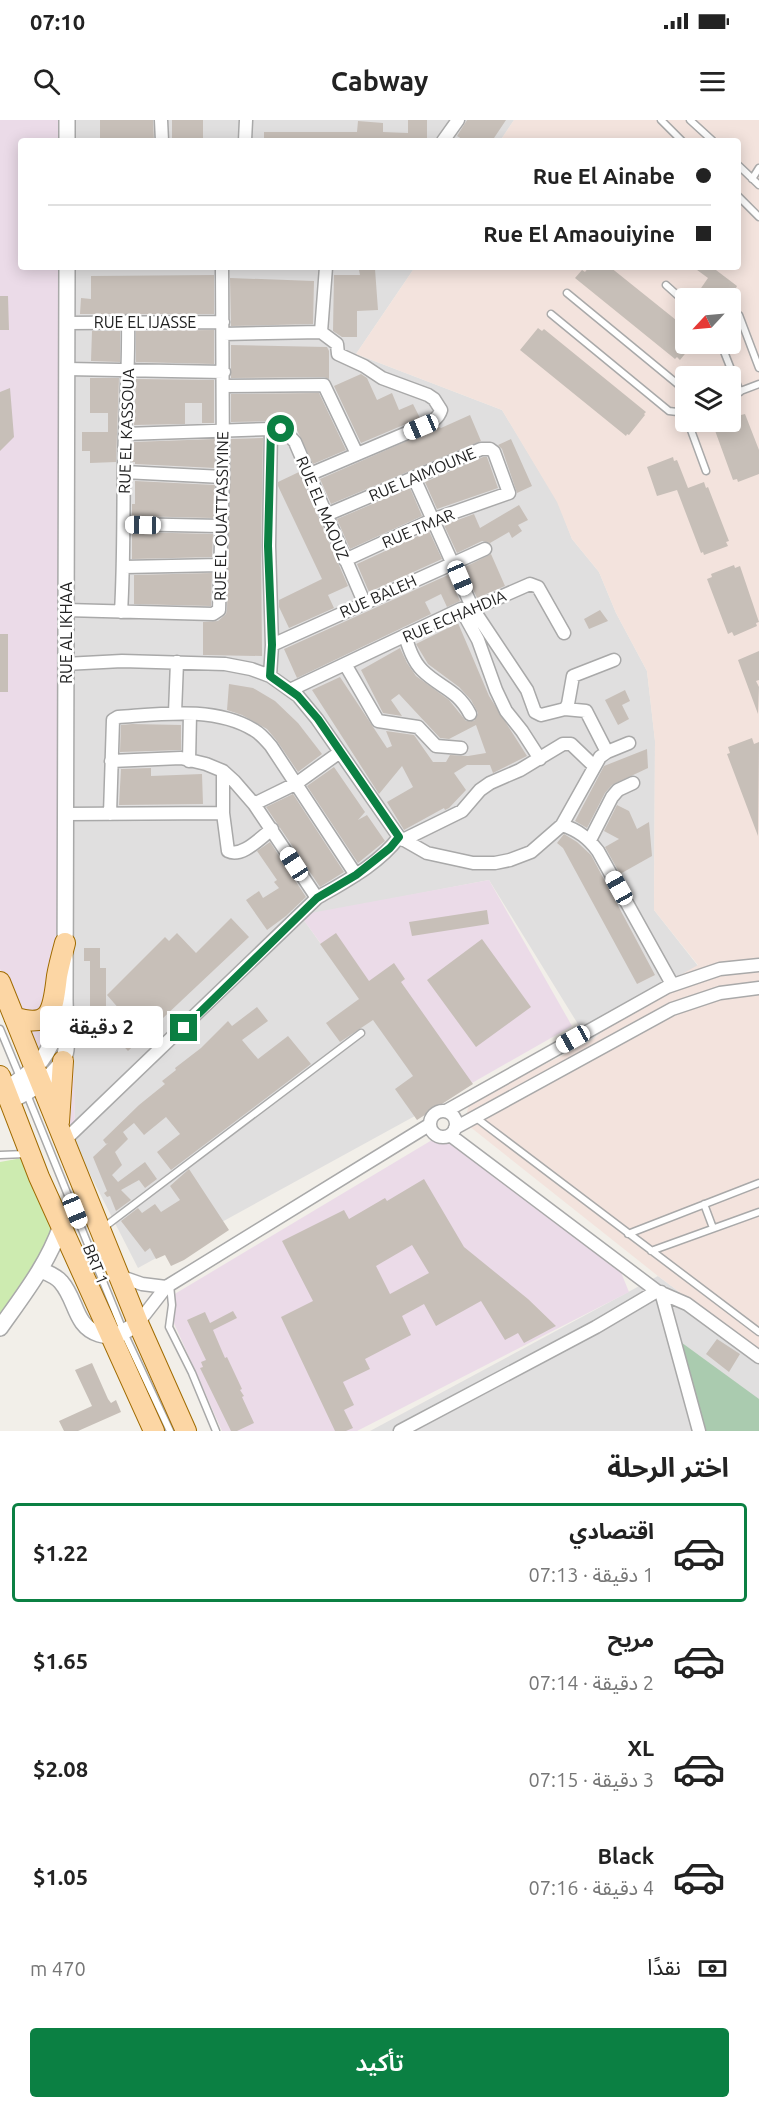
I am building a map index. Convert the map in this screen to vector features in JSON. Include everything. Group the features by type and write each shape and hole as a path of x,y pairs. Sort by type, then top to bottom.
{"main road":[{"path":"7,1023 31,1022 47,1017 52,1010 65,943"},
{"path":"0,982 15,1087 30,1154 61,1226 186,1431"},
{"path":"63,1061 62,1132 119,1276 124,1331 154,1431"},
{"path":"15,1087 62,1132"}],"street":[{"path":"67,120 67,138"},
{"path":"161,120 162,138"},
{"path":"245,138 246,120"},
{"path":"444,138 459,120"},
{"name":"RUE AL IKHAA","path":"63,1061 66,1050 64,999 67,270"},
{"name":"RUE EL OUATTASSIYINE","path":"66,610 217,612 220,605 219,565 223,477 222,270"},
{"path":"308,475 428,424 440,416 441,410 434,399 428,395 382,378 364,366 338,354 337,344 321,332 326,270"},
{"name":"RUE EL IJASSE","path":"66,323 128,321 321,332"},
{"name":"RUE EL KASSOUA","path":"122,612 125,434 129,369 128,321"},
{"path":"67,369 224,372"},
{"path":"223,386 324,385 357,454"},
{"path":"125,434 271,429 268,546 272,645 270,676"},
{"name":"RUE EL MAOUZ","path":"271,429 281,429 295,442 364,602"},
{"name":"RUE LAIMOUNE","path":"326,515 481,449 490,449 494,452 509,493 492,499"},
{"path":"124,472 223,477"},
{"path":"414,478 453,562 467,609 500,700 510,718 540,759"},
{"name":"RUE TMAR","path":"345,560 432,520 492,499"},
{"path":"124,524 220,526"},
{"name":"RUE BALEH","path":"272,645 485,549"},
{"path":"124,567 219,565"},
{"name":"RUE ECHAHDIA","path":"290,690 405,636 530,584 538,587 564,633"},
{"path":"467,609 527,690 535,712 542,715 566,709 586,711 607,752"},
{"path":"405,636 420,669 455,693 470,714"},
{"path":"566,709 573,676 614,660"},
{"path":"65,664 122,661 231,665 270,676 290,690 318,719 401,838 427,853 489,864 530,853 562,825 600,757 629,743"},
{"path":"175,713 177,662"},
{"path":"345,664 378,721 413,725 418,727 436,746 461,748"},
{"path":"518,727 528,721 533,709"},
{"path":"110,814 112,723 115,718 175,713 216,716 256,730 272,746 356,875"},
{"path":"189,761 190,714"},
{"path":"62,1132 317,898 356,875 401,838 462,811 480,790 490,783 520,770 563,744 569,743 594,766"},
{"path":"254,804 297,783 340,752"},
{"path":"111,761 181,758 206,764 222,771 254,804 317,898"},
{"path":"222,771 226,849 229,853 244,850 272,829"},
{"path":"590,840 612,796 618,790 633,783"},
{"path":"65,814 223,813"},
{"path":"562,825 590,840 598,851 672,984"},
{"path":"41,1270 63,1284 86,1328 124,1331 168,1286 429,1125 436,1112 446,1111 672,984 720,969 759,966"},
{"path":"429,1125 439,1137 672,1009 720,993 759,988"},
{"name":"RUE AL IKHAA","path":"15,1087 50,1049 64,999"},
{"path":"15,1087 63,1061"},
{"path":"446,1111 454,1118 453,1131"},
{"path":"453,1131 659,1292 687,1304 759,1357"},
{"path":"0,1328 41,1270 55,1245 61,1226"},
{"path":"119,1276 142,1284 168,1286"},
{"path":"400,1431 659,1292"},
{"path":"659,1292 699,1431"}],"lane":[{"path":"661,120 679,138"},
{"path":"690,120 709,138"},
{"path":"741,168 759,185"},
{"path":"752,179 759,168"},
{"path":"741,199 759,217"},
{"path":"666,285 675,293"},
{"path":"567,293 675,381"},
{"path":"551,314 669,411 675,412"},
{"path":"741,320 759,368"},
{"path":"741,392 759,384"},
{"path":"692,432 706,471"},
{"path":"100,1230 361,1033"},
{"name":"BRT 1","path":"15,1087 170,1431"},
{"path":"475,1117 759,1332"},
{"path":"0,1155 30,1154"},
{"path":"628,1234 759,1183"},
{"path":"704,1204 713,1228"},
{"path":"651,1251 759,1212"},
{"path":"168,1286 172,1305 169,1328 192,1372 216,1431"}],"shaded area":[{"path":"0,120 58,120 58,138 18,138 18,270 60,270 75,1145 40,1050 0,969"},
{"path":"58,120 514,120 502,138 58,138"},
{"path":"514,120 759,120 759,1352 658,1276 464,1122 470,1102 589,1042 670,981 698,965 654,910 655,741 647,671 616,613 599,572 572,539 557,502 502,410 356,354 413,270 741,270 741,138 502,138"},
{"path":"60,270 413,270 356,354 502,410 558,502 572,539 599,572 616,613 647,671 655,741 654,910 698,966 670,981 589,1042 489,880 301,916 435,1105 138,1268 75,1145"},
{"path":"489,880 572,1026 437,1103 300,915"},
{"path":"432,1140 454,1144 618,1265 629,1292 357,1431 222,1431 173,1321 173,1295"},
{"path":"658,1276 759,1352 759,1431 370,1431"}],"green space":[{"path":"22,1158 51,1228 48,1245 0,1314 0,1162"},
{"path":"678,1340 759,1399 759,1431 701,1431"}],"building":[{"path":"100,120 153,120 154,138 100,138"},
{"path":"172,120 203,120 203,138 172,138"},
{"path":"408,120 427,120 427,138 264,138 264,132 357,132 358,121 383,123 383,132 408,133"},
{"path":"467,120 506,120 494,138 460,138 457,136"},
{"path":"359,270 375,270 378,310 357,311 357,337 342,337 333,331 334,275 360,275"},
{"path":"582,270 585,272 587,270 614,270 675,319 675,354 685,354 680,360 677,357 675,359 575,278"},
{"path":"697,270 716,270 737,286 736,288 701,288 708,278"},
{"path":"214,275 214,314 80,314 81,298 91,299 91,276"},
{"path":"230,278 314,281 313,324 231,326"},
{"path":"0,296 8,296 9,330 0,330"},
{"path":"538,328 542,331 544,329 646,412 629,435 626,436 520,350"},
{"path":"214,330 214,364 136,362 136,331"},
{"path":"92,331 120,331 120,362 91,361"},
{"path":"231,345 327,347 329,379 324,377 231,378"},
{"path":"361,374 367,378 377,400 392,393 399,410 413,404 420,418 361,443 334,386"},
{"path":"90,378 119,378 116,462 90,463 90,451 82,451 82,432 108,432 108,413 90,413"},
{"path":"136,379 214,380 214,423 202,423 202,403 185,403 185,424 134,425"},
{"path":"10,388 14,437 0,451 0,392"},
{"path":"319,393 346,450 313,464 296,428 287,423 231,422 231,394"},
{"path":"745,414 759,450 759,474 738,482 737,479 733,480 716,432 741,432 741,415"},
{"path":"470,415 481,441 331,504 320,479"},
{"path":"263,438 262,656 203,655 203,622 218,621 227,610 231,439"},
{"path":"215,439 215,468 132,462 133,442"},
{"path":"511,439 532,486 517,493 502,449 498,445"},
{"path":"487,457 498,488 437,509 425,482"},
{"path":"673,457 674,461 677,460 688,488 704,482 706,488 708,487 729,541 726,542 728,546 704,555 703,552 701,553 677,490 657,496 647,467"},
{"path":"299,472 348,586 328,595 334,608 289,628 279,607 279,600 322,579 278,486 278,482"},
{"path":"135,481 215,485 214,518 132,516 132,504 135,504"},
{"path":"410,488 422,516 350,549 337,519"},
{"path":"519,505 528,520 518,525 522,531 512,538 509,532 490,543 482,541 457,553 444,525 474,514 480,528"},
{"path":"429,531 442,559 369,592 357,564"},
{"path":"132,532 213,534 212,557 132,559"},
{"path":"491,554 505,586 477,598 463,568"},
{"path":"734,565 735,568 740,566 759,622 756,623 757,626 734,636 732,632 728,634 707,579 712,577 711,574"},
{"path":"212,573 211,606 134,604 134,575"},
{"path":"448,575 460,601 447,607 441,594 425,602 431,614 297,678 284,649"},
{"path":"600,610 608,621 589,629 584,619"},
{"path":"458,623 489,696 527,756 493,773 490,765 467,765 454,773 466,790 449,808 445,810 444,808 404,830 387,802 413,787 402,766 379,794 312,690 340,677 387,748 392,746 386,731 414,735 433,762 446,762 450,755 468,756 486,753 476,725 449,739 440,738 399,694 391,700 402,716 383,713 361,670 400,648 416,676 449,700 466,721 474,721 478,713 471,700 459,687 428,664 416,644"},
{"path":"0,634 8,634 8,692 0,692"},
{"path":"759,651 759,680 756,681 759,687 758,714 738,660"},
{"path":"229,684 253,688 275,701 298,723 322,754 298,772 267,729 242,715 227,710"},
{"path":"625,690 630,701 622,705 629,719 618,725 605,700"},
{"path":"121,725 181,725 181,750 120,752"},
{"path":"752,738 754,744 759,742 758,836 727,754 730,753 728,747"},
{"path":"647,749 648,768 612,785 605,793 587,828 575,821 604,766"},
{"path":"334,767 365,812 358,820 367,815 385,841 358,863 307,786"},
{"path":"151,768 151,776 202,774 203,804 119,805 121,769"},
{"path":"293,794 344,872 320,887 266,807"},
{"path":"617,805 629,811 637,829 649,822 652,856 620,874 605,847 619,839 604,831"},
{"path":"564,834 591,855 655,975 637,984 563,848 557,843"},
{"path":"270,842 306,897 267,930 246,900 259,891 263,898 279,888 274,882 277,880 257,851"},
{"path":"487,910 489,924 412,936 409,922"},
{"path":"231,918 249,937 128,1051 111,1033 127,1018 107,995 165,937 169,941 177,933 196,953"},
{"path":"336,933 369,981 394,963 405,979 401,982 473,1084 417,1120 395,1089 413,1076 373,1020 340,1042 326,1023 359,999 320,944"},
{"path":"482,939 531,1007 476,1047 427,980"},
{"path":"84,948 100,948 100,968 106,968 106,1010 90,1010 90,961 84,961"},
{"path":"257,1007 268,1021 242,1040 258,1059 288,1036 311,1064 171,1170 157,1152 180,1134 166,1117 144,1135 134,1123 123,1132 128,1139 115,1152 122,1165 112,1175 118,1182 145,1162 157,1179 145,1188 139,1180 121,1190 131,1200 116,1211 110,1196 107,1197 104,1193 107,1191 93,1157 108,1143 106,1144 103,1140 139,1105 165,1084 162,1081 176,1070 175,1068 201,1048 228,1021 232,1026"},
{"path":"189,1169 229,1230 171,1266 165,1255 156,1259 150,1248 145,1252 121,1221 138,1208 142,1213 155,1204 161,1212 180,1200 170,1186"},
{"path":"424,1179 464,1247 528,1299 556,1326 524,1343 518,1333 505,1340 481,1301 436,1326 424,1304 402,1316 411,1335 365,1359 370,1369 343,1382 354,1405 344,1410 353,1428 346,1431 335,1431 281,1317 313,1301 282,1241 344,1210 349,1219 385,1198 387,1201","holes":["412,1245 429,1273 390,1294 376,1266"]},
{"path":"233,1311 237,1318 213,1330 242,1389 240,1390 244,1396 242,1397 254,1423 237,1431 231,1431 200,1368 203,1367 201,1362 206,1360 187,1320 205,1312 210,1323"},
{"path":"717,1339 740,1354 729,1372 706,1354"},
{"path":"92,1363 108,1399 111,1403 116,1400 121,1412 78,1431 64,1431 59,1421 92,1406 75,1370"}],"route":[{"path":"184,1028 317,898 356,875 390,848 399,837 318,719 298,696 270,676 272,645 268,546 271,429 281,429"}]}
